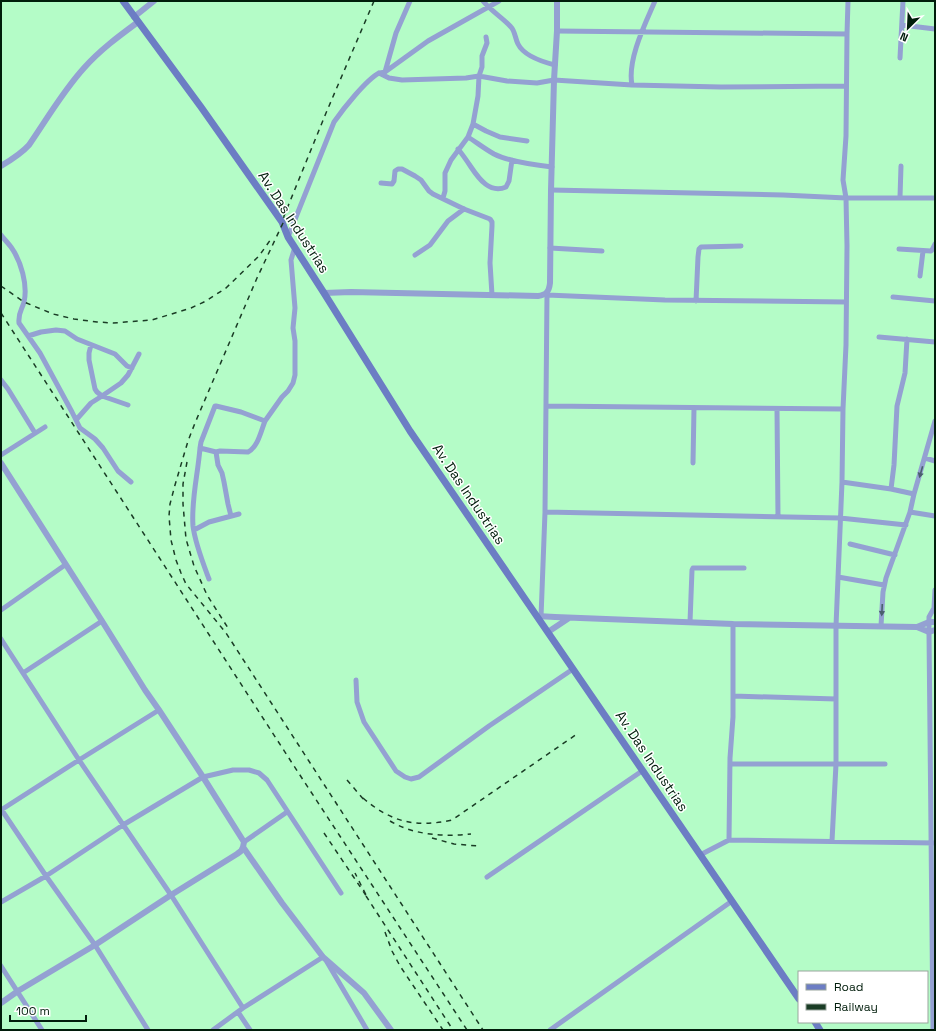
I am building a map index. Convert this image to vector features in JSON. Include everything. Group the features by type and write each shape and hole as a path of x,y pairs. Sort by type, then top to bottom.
{"main road":[{"name":"Av. Das Industrias","path":"123,1 201,107 282,222 288,237 410,431 539,616 548,632 642,771 798,998"}],"street":[{"path":"1,166 29,145 84,68 154,1"},
{"path":"385,72 396,33 410,1"},
{"path":"483,1 513,29 518,44 523,51 538,60 555,65"},
{"path":"288,237 334,122 342,110 369,80 379,73 385,72 428,41 499,1"},
{"path":"557,1 551,190 550,283 547,294 545,512 539,616 733,624 917,627 932,631"},
{"path":"632,85 630,74 631,66 641,32 656,1"},
{"path":"832,841 836,764 836,626 846,345 847,246 844,180 848,1"},
{"path":"900,58 903,1"},
{"path":"902,25 935,29"},
{"path":"557,31 847,34"},
{"path":"443,198 445,191 445,173 458,149 468,137 473,124 477,102 479,76 482,67 482,53 487,45 486,37"},
{"path":"379,73 389,78 402,80 466,78 479,76 507,81 537,83 554,80 632,85 721,87 846,86"},
{"path":"473,124 500,137 527,141"},
{"path":"468,137 494,154 512,160 552,167"},
{"path":"458,149 480,180 486,185 492,187 506,187 509,181 512,160"},
{"path":"900,197 901,166"},
{"path":"381,183 392,184 396,171 398,169 402,169 421,180 429,191 464,209 490,219 492,222 490,263 492,295"},
{"path":"551,190 783,195 846,198 935,198"},
{"path":"415,254 430,245 448,221 464,209"},
{"path":"1,235 10,246 21,267 25,284 24,302 18,317 19,323 40,353 80,428 95,439 103,448 118,471 131,482"},
{"path":"899,248 932,251 935,244"},
{"path":"696,301 699,249 701,247 741,246"},
{"path":"200,448 216,452 248,452 252,450 257,442 265,421 293,383 295,375 295,341 293,328 295,301 291,260 295,247"},
{"path":"550,248 602,251"},
{"path":"920,276 923,251"},
{"path":"324,293 351,292 538,296 547,294 696,301 846,302"},
{"path":"893,297 935,301"},
{"path":"28,336 41,332 56,330 65,331 77,339 115,354 127,366 132,368"},
{"path":"879,337 935,342"},
{"path":"891,489 894,466 897,406 905,373 907,339"},
{"path":"91,345 88,353 95,389 102,396 128,405"},
{"path":"76,420 91,403 121,383 128,376 139,354"},
{"path":"1,380 35,433"},
{"path":"209,579 198,549 193,527 194,493 201,442 216,406 241,412 265,421"},
{"path":"547,406 843,409"},
{"path":"693,463 694,408"},
{"path":"777,409 778,517"},
{"path":"881,626 884,585 906,525 935,421"},
{"path":"1,455 45,427"},
{"path":"216,452 231,516"},
{"path":"925,458 935,460"},
{"path":"1,463 145,690 203,777 243,845 282,903 325,959 367,1030"},
{"path":"842,482 914,494"},
{"path":"545,512 840,518 906,525"},
{"path":"910,512 935,516"},
{"path":"194,530 209,522 239,514"},
{"path":"850,544 895,555"},
{"path":"1,610 66,565"},
{"path":"690,622 693,568 744,568"},
{"path":"838,577 884,585"},
{"path":"933,1030 932,717 929,652 932,622 929,617 934,609 935,590"},
{"path":"548,632 569,618"},
{"path":"23,673 102,620"},
{"path":"917,627 932,622"},
{"path":"729,840 730,764 733,717 733,624"},
{"path":"1,638 3,648 23,673 79,760 171,895 243,1008"},
{"path":"929,652 935,652"},
{"path":"356,680 357,702 364,722 396,771 411,779 419,778 489,726 573,669"},
{"path":"733,696 836,699"},
{"path":"148,1030 95,945 1,810 159,710"},
{"path":"730,764 885,764"},
{"path":"1,902 46,876 123,825 203,777 233,770 248,770 259,773 267,780 341,893"},
{"path":"487,877 642,771"},
{"path":"1,1003 237,854 241,851 243,845 287,812"},
{"path":"700,855 729,840 933,842"},
{"path":"550,1030 732,901"},
{"path":"213,1030 243,1008 325,959"},
{"path":"325,959 364,993 391,1030"},
{"path":"1,966 42,1030"},
{"path":"238,1012 250,1030"}],"railway":[{"path":"374,1 326,113 284,216 283,223 257,278 188,441 170,504 169,516 171,540 176,560 186,584 226,633 483,1030"},
{"path":"1,286 24,302 53,314 74,319 113,323 152,320 191,308 206,301 226,288 259,256 271,239"},
{"path":"1,313 467,1030"},
{"path":"187,462 183,484 186,539 194,566 207,595 228,628"},
{"path":"363,798 384,813 404,821 426,823 452,820 577,734"},
{"path":"347,780 365,801"},
{"path":"390,821 399,826 429,834 471,834"},
{"path":"324,833 367,897 355,873"},
{"path":"432,838 454,844 478,846"},
{"path":"366,896 453,1030"},
{"path":"385,932 392,951 400,966 443,1030"}]}
